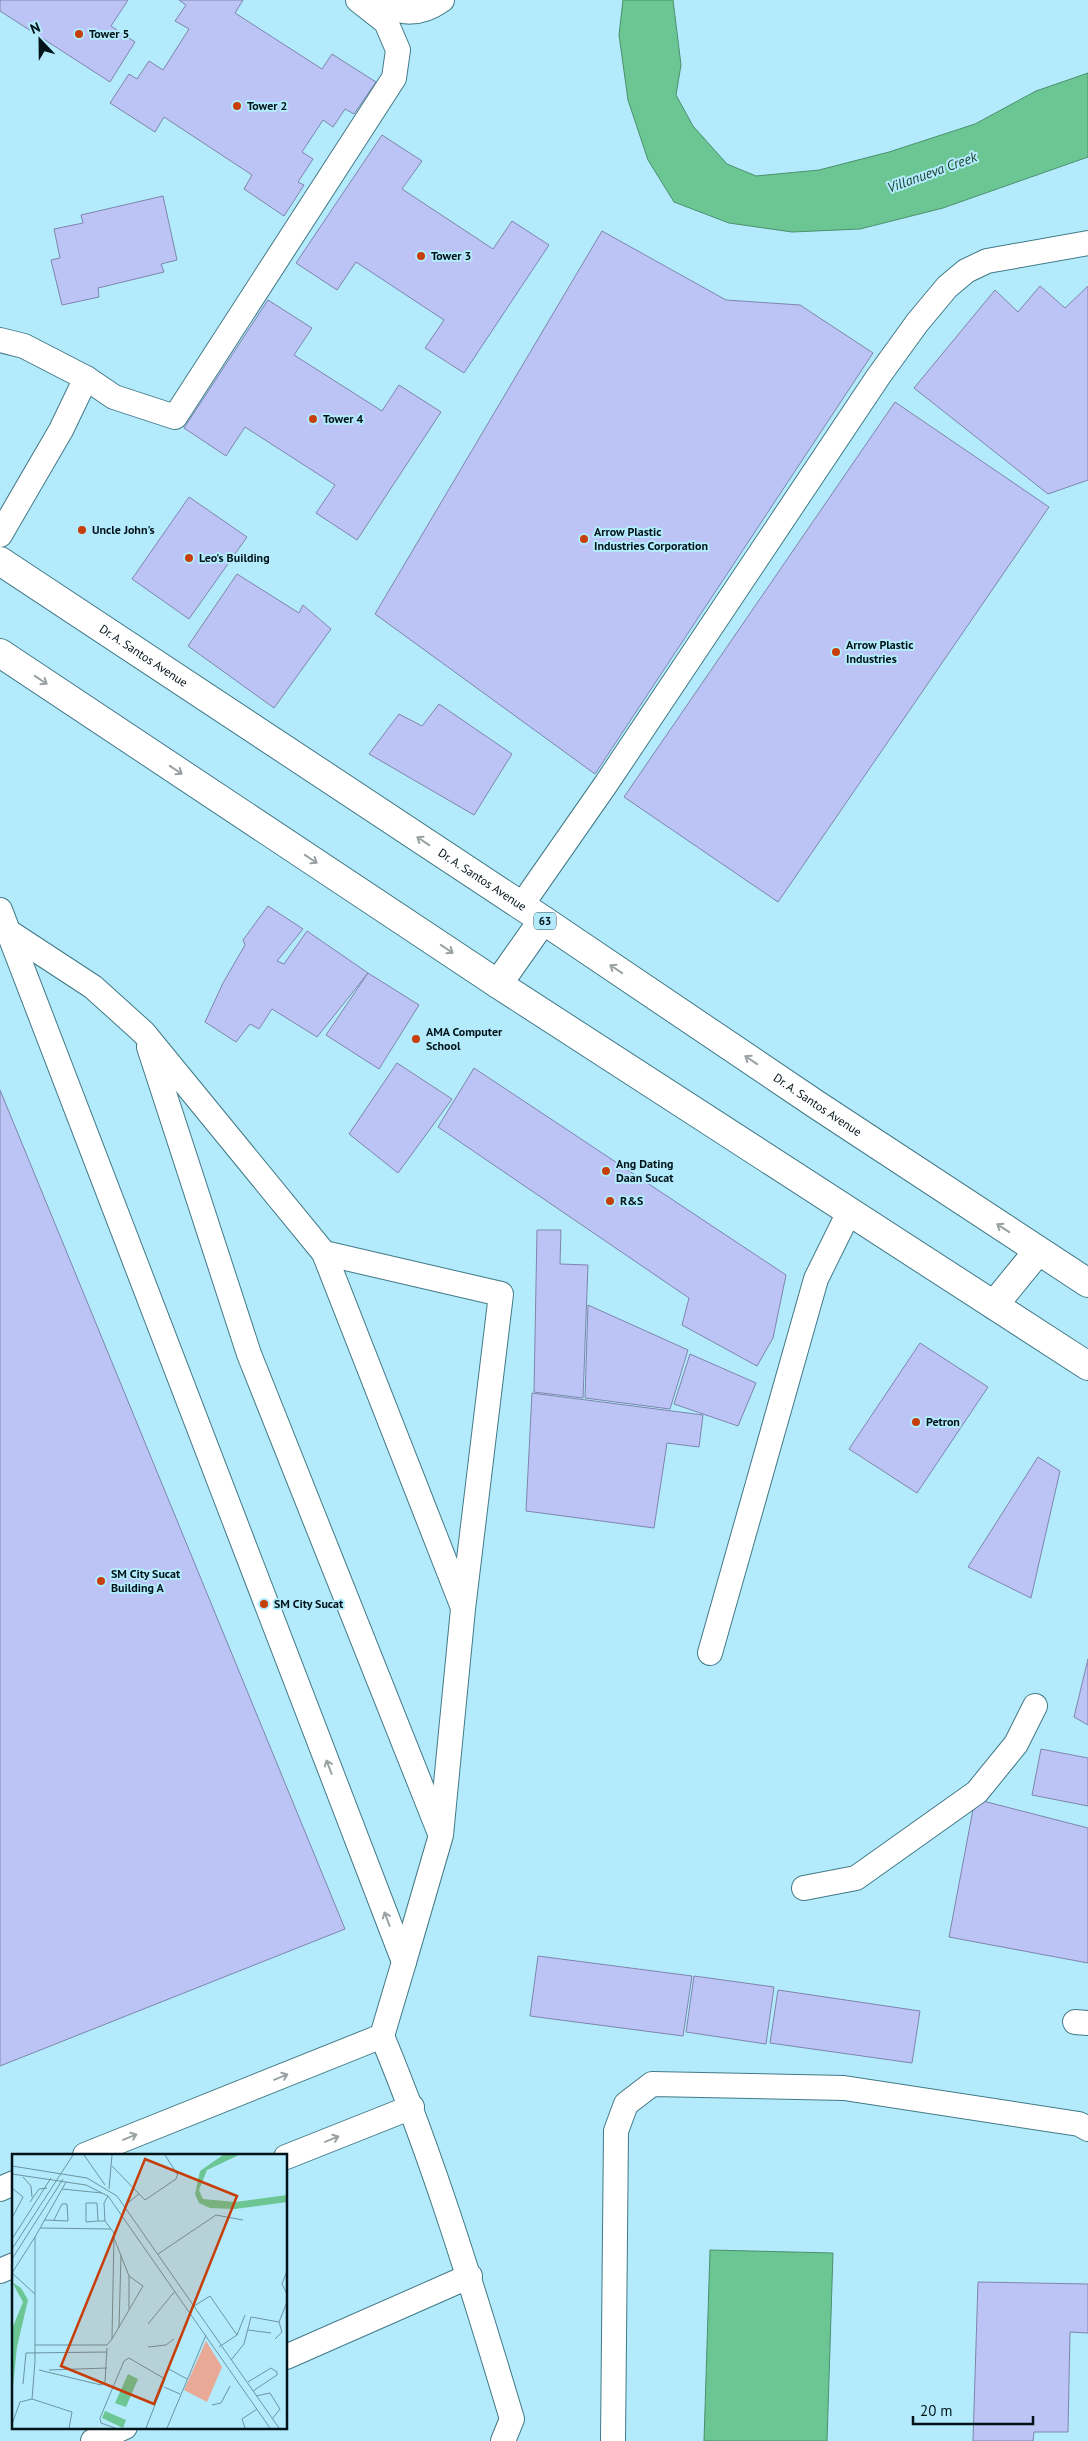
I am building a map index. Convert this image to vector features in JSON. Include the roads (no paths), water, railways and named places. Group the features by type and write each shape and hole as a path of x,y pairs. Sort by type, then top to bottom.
{"main road":[{"name":"Dr. A. Santos Avenue","path":"0,561 1088,1283"},
{"path":"0,653 498,984 1088,1366"},
{"path":"498,984 532,913"},
{"path":"994,1305 1038,1251"}],"lane":[{"path":"358,0 385,10 408,13 426,10 442,0"},
{"path":"0,340 24,346 86,378 114,398 175,417 394,78 398,50 385,10"},
{"path":"532,913 606,784 878,377 917,323 947,287 966,271 987,261 1088,243"},
{"path":"0,535 62,430 86,378"},
{"path":"0,910 404,1962"},
{"path":"9,932 93,987 144,1033 324,1253 463,1609"},
{"path":"144,1033 249,1354 441,1835"},
{"path":"710,1653 816,1279 849,1212"},
{"path":"324,1253 501,1294 463,1609 441,1835 382,2036 412,2107 470,2276 512,2419 503,2441"},
{"path":"804,1888 856,1878 977,1792 1016,1744 1035,1706"},
{"path":"87,2154 382,2036"},
{"path":"613,2441 616,2131 626,2104 652,2084 844,2088 1079,2124 1088,2129"},
{"path":"288,2156 412,2107"},
{"path":"0,2189 12,2184"},
{"path":"0,2271 12,2266"},
{"path":"288,2355 470,2276"},
{"path":"93,2441 123,2428"}],"water":[{"name":"Villanueva Creek","path":"623,0 673,0 681,65 676,95 693,126 727,164 756,176 819,170 889,152 975,124 1036,91 1088,73 1088,157 943,208 860,229 792,232 729,223 674,202 648,160 628,100 619,35"},
{"path":"710,2250 833,2253 827,2441 704,2441"}],"place":[{"name":"Tower 5","path":"79,34"},
{"name":"Tower 2","path":"237,106"},
{"name":"Tower 3","path":"421,256"},
{"name":"Tower 4","path":"313,419"},
{"name":"Uncle John's","path":"82,530"},
{"name":"Arrow Plastic Industries Corporation","path":"584,539"},
{"name":"Leo's Building","path":"189,558"},
{"name":"Arrow Plastic Industries","path":"836,652"},
{"name":"AMA Computer School","path":"416,1039"},
{"name":"Ang Dating Daan Sucat","path":"606,1171"},
{"name":"R&S","path":"610,1201"},
{"name":"Petron","path":"916,1422"},
{"name":"SM City Sucat Building A","path":"101,1581"},
{"name":"SM City Sucat","path":"264,1604"}]}
